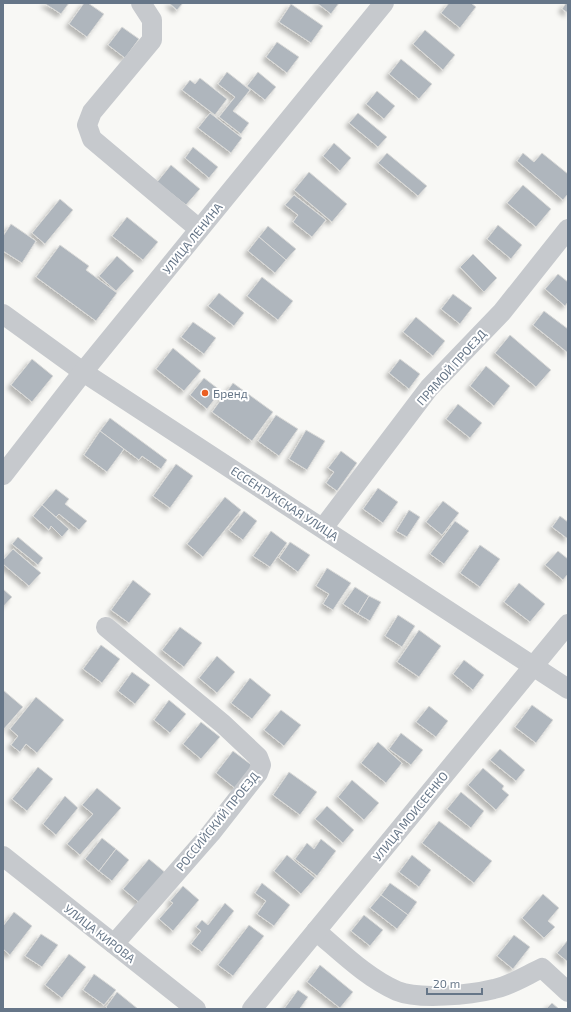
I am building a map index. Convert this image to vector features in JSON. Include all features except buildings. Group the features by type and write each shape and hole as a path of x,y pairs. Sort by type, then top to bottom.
{"street":[{"path":"141,3 152,20 152,40 92,112 87,125 92,140 199,229"},
{"name":"УЛИЦА ЛЕНИНА","path":"3,475 83,372 384,3"},
{"name":"ПРЯМОЙ ПРОЕЗД","path":"323,528 429,388 502,312 568,228"},
{"name":"ЕССЕНТУКСКАЯ УЛИЦА","path":"3,314 83,372 534,665 568,689"},
{"name":"УЛИЦА МОИСЕЕНКО","path":"252,1009 568,624"},
{"name":"РОССИЙСКИЙ ПРОЕЗД","path":"106,627 222,724 258,757 260,765 258,773 210,833 114,944"},
{"name":"УЛИЦА КИРОВА","path":"3,856 196,1009"},
{"path":"316,931 374,979 397,991 414,996 447,995 495,989 542,968 568,992"}],"place":[{"name":"Бренд","path":"205,393"}]}
